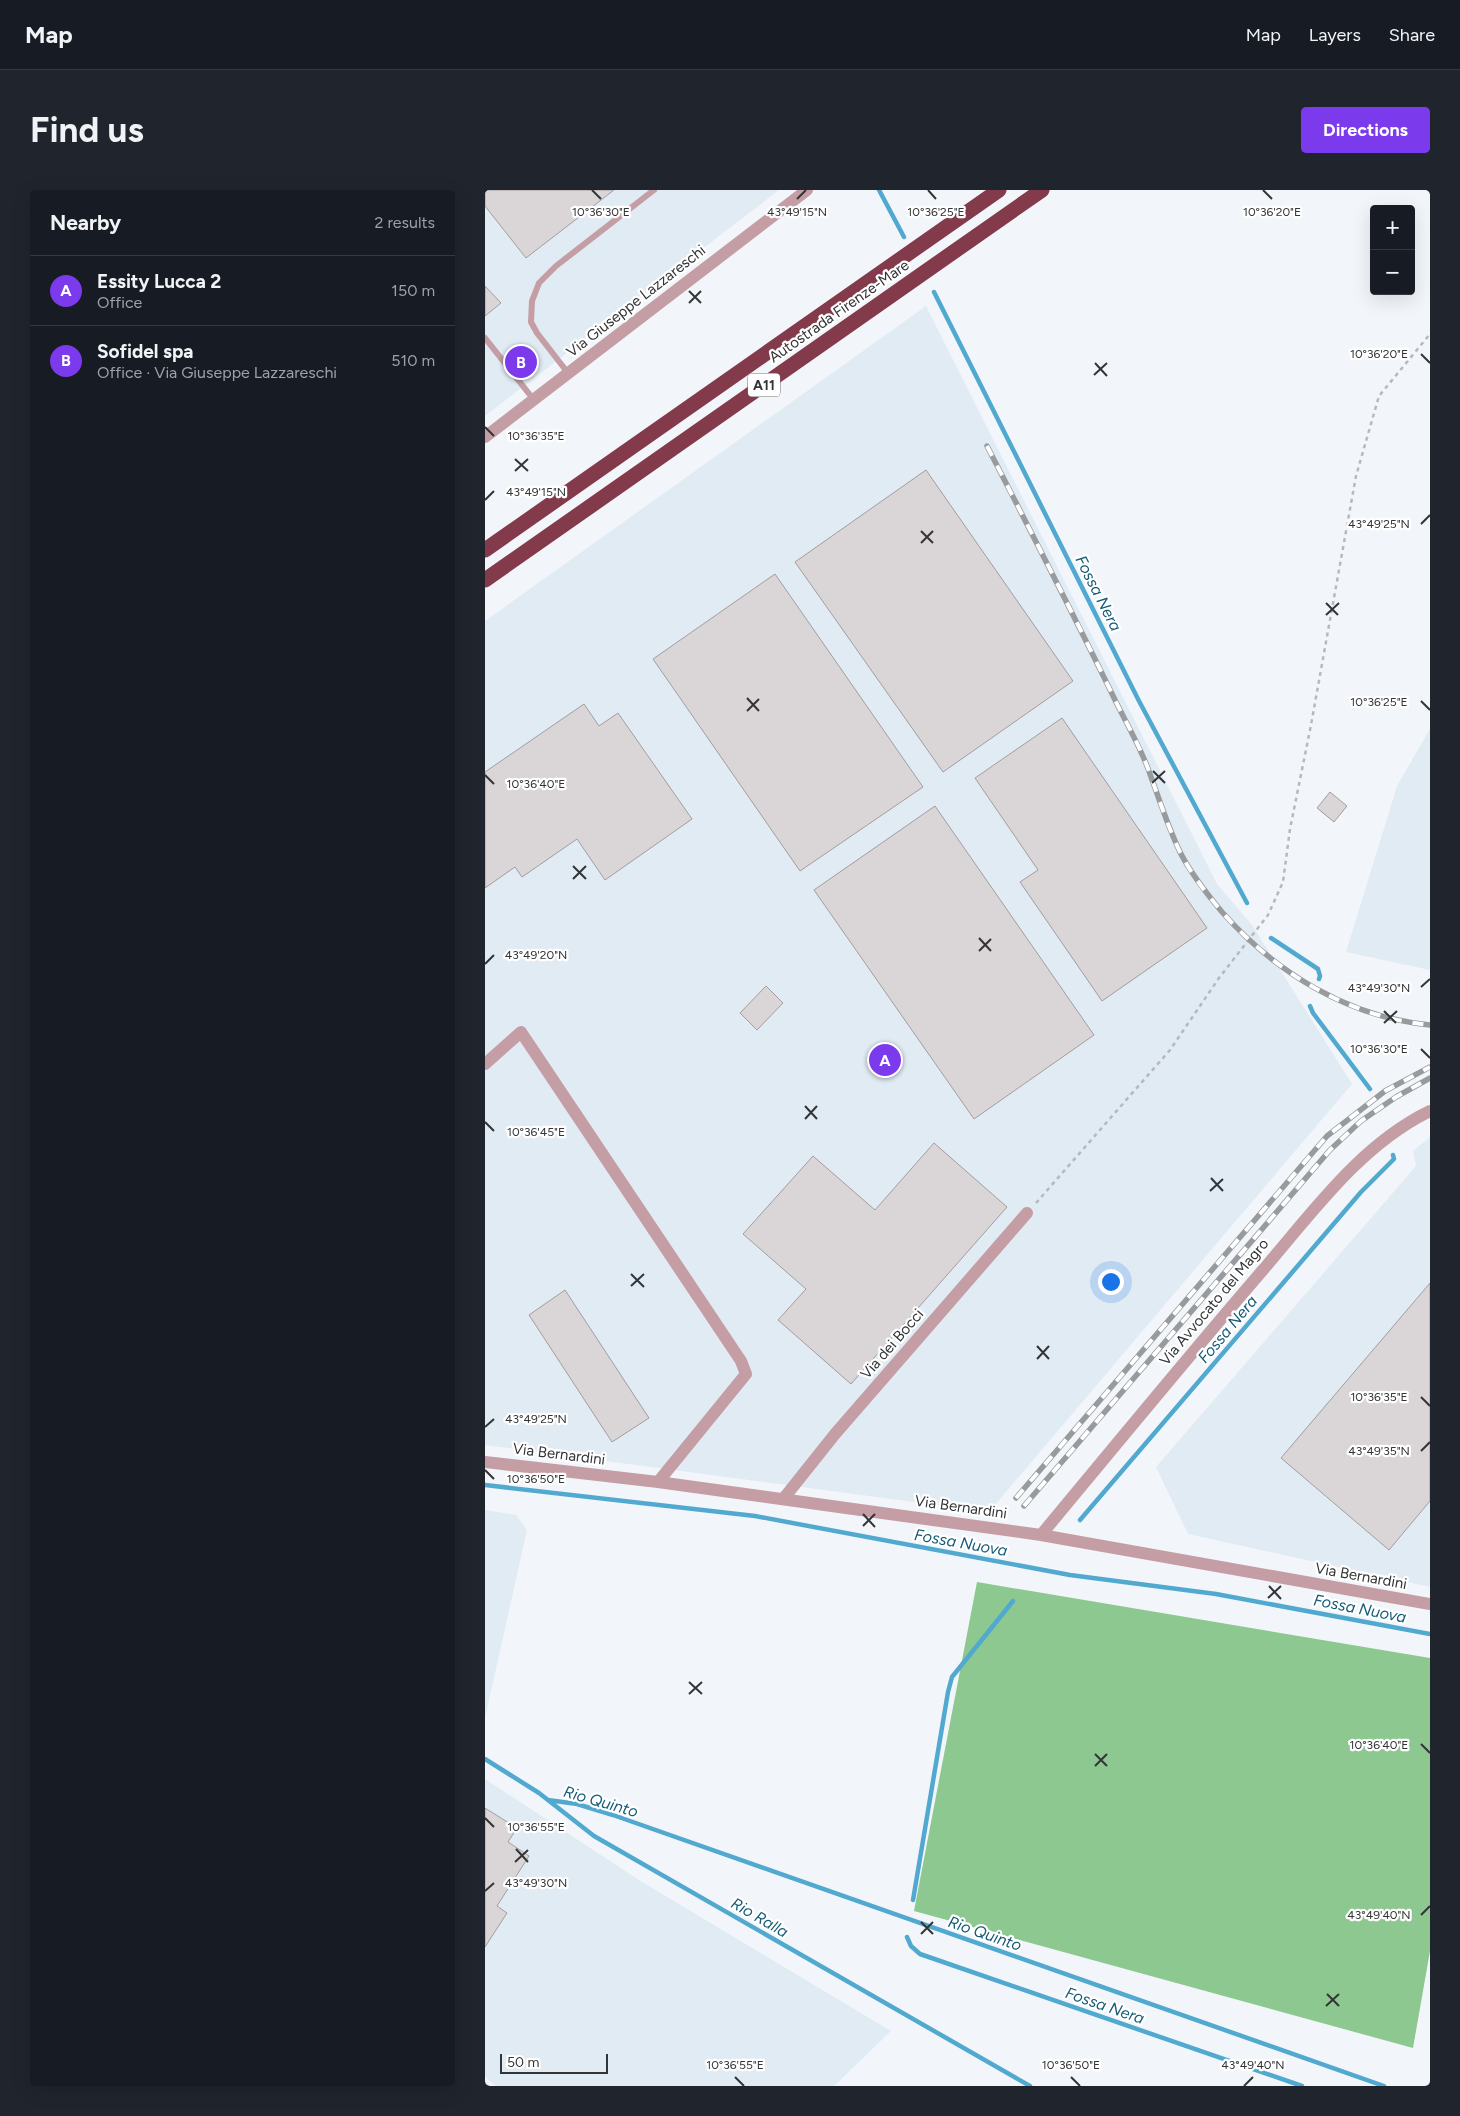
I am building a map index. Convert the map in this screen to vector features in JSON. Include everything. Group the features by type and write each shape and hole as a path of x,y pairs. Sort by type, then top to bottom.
{"highway":[{"name":"Autostrada Firenze-Mare","path":"485,550 999,190"},
{"name":"Autostrada Firenze-Mare","path":"485,580 1042,190"}],"street":[{"name":"Via Giuseppe Lazzareschi","path":"485,437 807,190"},
{"path":"485,1064 521,1032 746,1374 658,1482"},
{"name":"Via Avvocato del Magro","path":"1041,1535 1213,1328 1348,1171 1407,1122 1430,1111"},
{"name":"Via dei Bocci","path":"784,1498 835,1434 1027,1213"},
{"name":"Via Bernardini","path":"485,1462 784,1498 1041,1535 1430,1604"}],"lane":[{"path":"568,373 537,333 531,322 532,301 539,283 556,266 655,190"},
{"path":"485,338 534,400"}],"path":[{"path":"1027,1213 1170,1050 1219,978 1268,915 1283,882 1290,828 1322,668 1356,476 1365,441 1379,396 1430,334"}],"shaded area":[{"path":"485,190 779,190 485,416"},
{"path":"926,306 1217,884 1252,925 1352,1084 989,1512 485,1445 485,621"},
{"path":"1430,729 1430,970 1346,952 1397,786"},
{"path":"1430,1137 1430,1587 1188,1534 1156,1467 1416,1166 1413,1151"},
{"path":"485,1510 516,1515 527,1530 485,1718"},
{"path":"485,1779 639,1880 891,2031 834,2086 496,2086 485,2077"}],"green space":[{"path":"977,1582 1430,1658 1430,1951 1413,2048 914,1911"}],"building":[{"path":"485,190 614,190 526,258 485,206"},
{"path":"485,286 501,303 485,316"},
{"path":"926,470 1073,681 943,772 795,562"},
{"path":"775,574 923,787 800,871 653,659"},
{"path":"584,704 599,726 618,713 692,819 605,880 577,839 522,877 515,867 485,888 485,772"},
{"path":"1062,718 1207,928 1102,1001 1020,882 1038,870 975,778"},
{"path":"1330,792 1347,806 1334,822 1317,808"},
{"path":"935,806 1094,1035 974,1119 814,890"},
{"path":"766,986 783,1003 757,1030 740,1013"},
{"path":"885,1047 896,1062 884,1070 873,1056"},
{"path":"934,1143 1007,1207 851,1384 778,1320 806,1289 743,1234 813,1156 875,1210"},
{"path":"1430,1283 1430,1501 1389,1550 1281,1458"},
{"path":"565,1290 649,1418 612,1442 529,1315"},
{"path":"485,1808 517,1828 508,1842 529,1856 497,1906 507,1913 485,1947"}],"waterway":[{"name":"Fossa Nera","path":"879,190 904,237"},
{"name":"Fossa Nera","path":"934,292 1139,701 1247,903"},
{"name":"Fossa Nera","path":"1271,938 1318,969 1319,979"},
{"name":"Fossa Nera","path":"1310,1006 1313,1013 1370,1089"},
{"name":"Fossa Nera","path":"1080,1520 1361,1192 1394,1159 1393,1155"},
{"name":"Fossa Nuova","path":"485,1485 755,1516 1070,1575 1216,1594 1430,1634"},
{"name":"Fossa Nera","path":"913,1900 952,1677 1013,1601"},
{"name":"Rio Ralla","path":"485,1759 539,1793 594,1836 1030,2086"},
{"name":"Rio Quinto","path":"548,1800 577,1804 613,1815 1384,2086"},
{"name":"Fossa Nera","path":"907,1937 911,1946 920,1954 1302,2086"}],"railway":[{"path":"987,446 1137,742 1180,852 1205,891 1243,934 1266,954 1315,988 1342,1002 1371,1013 1430,1025"},
{"path":"1016,1498 1327,1136 1385,1091 1430,1067"},
{"path":"1024,1506 1330,1150 1361,1121 1396,1097 1430,1078"}],"place":[{"name":"Sofidel spa","path":"521,362"},
{"name":"Essity Lucca 2","path":"885,1060"}]}
